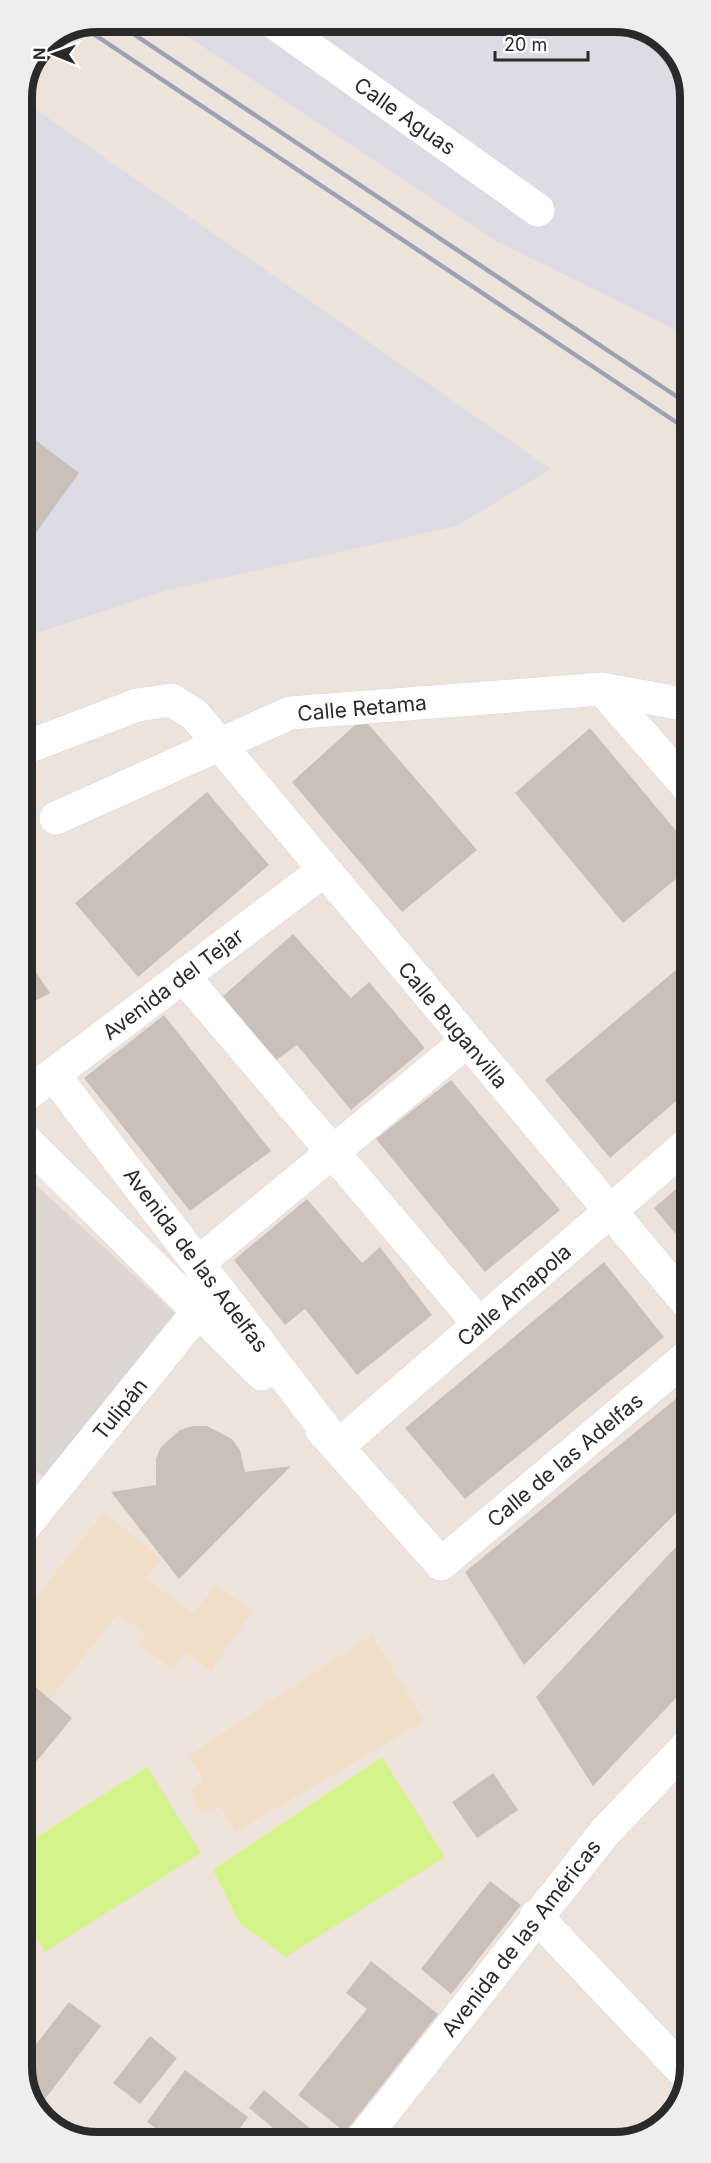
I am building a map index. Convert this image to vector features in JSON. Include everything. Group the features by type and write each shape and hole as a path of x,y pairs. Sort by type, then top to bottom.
{"street":[{"name":"Calle Aguas","path":"287,32 538,210"},
{"name":"Calle Retama","path":"56,818 290,713 602,688 680,703"},
{"path":"602,688 680,778"},
{"name":"Calle Buganvilla","path":"32,746 137,705 172,700 195,715 323,871 680,1294"},
{"name":"Avenida del Tejar","path":"32,1090 323,871"},
{"path":"183,976 479,1324"},
{"path":"198,1263 467,1041"},
{"name":"Avenida de las Adelfas","path":"54,1074 198,1263 209,1302"},
{"name":"Avenida de las Adelfas","path":"32,1146 209,1302 441,1564"},
{"name":"Calle Amapola","path":"338,1446 680,1151"},
{"name":"Tulipán","path":"32,1505 209,1302"},
{"name":"Calle de las Adelfas","path":"441,1564 680,1363"},
{"name":"Avenida de las Américas","path":"368,2132 536,1916 605,1832 680,1753"},
{"path":"536,1916 680,2068"}],"shaded area":[{"path":"181,32 619,32 647,40 671,64 680,96 680,332 496,241"},
{"path":"32,107 551,469 457,526 168,590 32,635"},
{"path":"32,1181 176,1314 48,1480 32,1468"},
{"path":"104,1512 162,1559 146,1579 194,1613 215,1584 253,1610 211,1671 185,1653 174,1669 139,1645 146,1634 118,1614 51,1698 32,1683 32,1602"},
{"path":"372,1635 425,1721 236,1832 219,1806 201,1814 190,1790 204,1780 188,1756"}],"green space":[{"path":"382,1757 445,1857 286,1957 240,1923 213,1870"},
{"path":"147,1767 201,1853 45,1952 32,1931 32,1840"}],"building":[{"path":"32,438 79,473 32,538"},
{"path":"363,718 477,850 402,912 292,782"},
{"path":"590,728 680,835 680,876 623,923 515,793"},
{"path":"207,792 269,865 138,977 75,903"},
{"path":"293,934 351,998 369,982 425,1048 351,1110 297,1045 275,1061 223,996"},
{"path":"32,967 50,993 32,1003"},
{"path":"680,967 680,1098 610,1158 545,1080"},
{"path":"164,1015 271,1151 190,1211 84,1078"},
{"path":"451,1080 560,1210 485,1272 376,1139"},
{"path":"680,1186 680,1239 654,1208"},
{"path":"307,1199 362,1263 380,1247 432,1315 357,1375 305,1309 285,1325 234,1260"},
{"path":"604,1262 664,1337 465,1499 405,1428"},
{"path":"680,1395 680,1509 524,1665 465,1572"},
{"path":"193,1426 207,1426 232,1439 240,1450 245,1472 291,1466 179,1579 111,1492 156,1485 156,1459 161,1447 180,1430"},
{"path":"680,1543 680,1694 593,1786 536,1697"},
{"path":"32,1684 72,1718 32,1767"},
{"path":"493,1773 518,1810 477,1838 452,1802"},
{"path":"490,1881 521,1905 451,1994 421,1969"},
{"path":"371,1961 438,2014 344,2131 298,2095 367,2009 346,1993"},
{"path":"69,2002 101,2026 42,2103 32,2075 32,2049"},
{"path":"150,2036 177,2058 140,2104 113,2083"},
{"path":"185,2070 248,2117 238,2131 159,2131 147,2122"},
{"path":"264,2090 314,2131 277,2131 249,2108"}],"railway":[{"path":"91,32 680,425"},
{"path":"130,32 680,399"}]}
